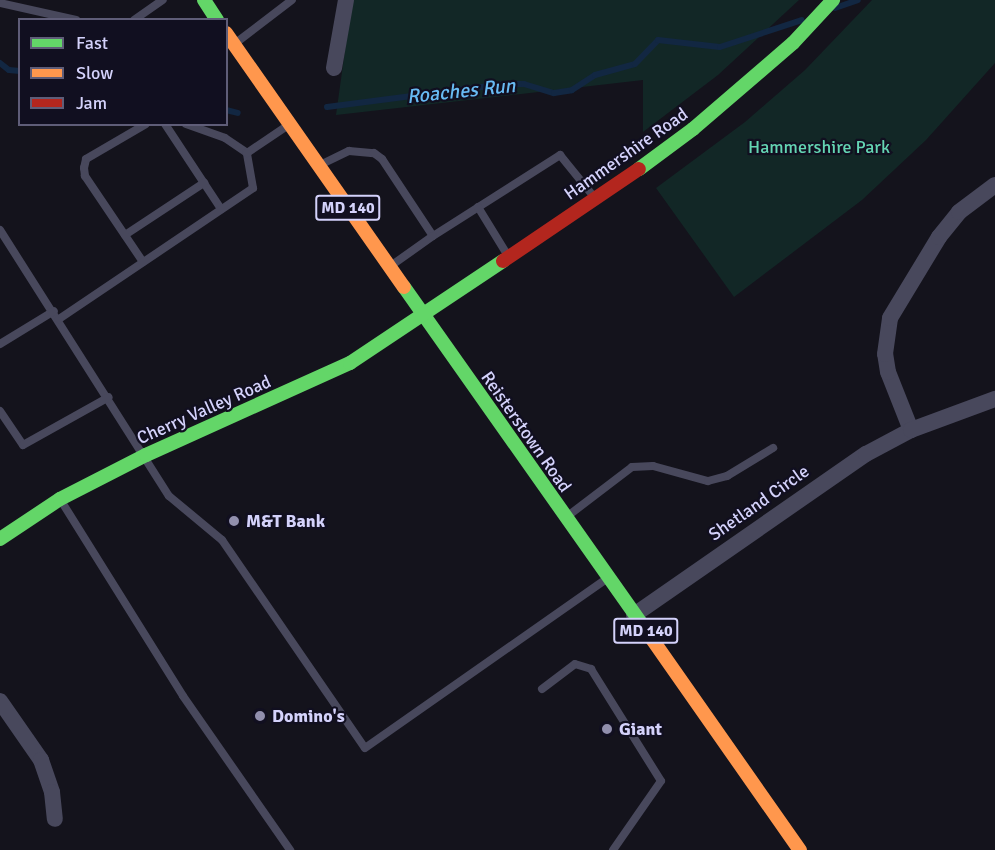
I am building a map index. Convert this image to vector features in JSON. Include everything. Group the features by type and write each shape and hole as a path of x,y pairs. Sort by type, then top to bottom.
{"main road":[{"path":"204,0 216,18"},
{"name":"Hammershire Road","path":"422,315 596,199 746,87 833,0"},
{"name":"Reisterstown Road","path":"231,38 422,315 800,850"},
{"name":"Cherry Valley Road","path":"0,539 60,499 146,455 350,363 422,315"}],"street":[{"path":"334,68 346,0"},
{"path":"911,430 888,372 885,354 890,318 946,229 959,213 995,185"},
{"name":"Shetland Circle","path":"634,615 829,477 911,430 995,399"},
{"path":"0,701 41,760 52,792 55,819"}],"lane":[{"path":"137,18 164,0"},
{"path":"231,38 292,0"},
{"path":"0,3 67,18"},
{"path":"247,153 290,124"},
{"path":"143,126 86,159 84,168 85,176 143,262"},
{"path":"166,126 221,209"},
{"path":"0,344 56,315 143,262 253,188 247,153 225,138 192,126"},
{"path":"318,165 349,151 374,153 382,159 433,236"},
{"path":"389,267 433,236 560,155 596,199"},
{"path":"125,235 204,183"},
{"path":"478,207 508,257"},
{"path":"0,230 173,500 222,540 365,748 608,578"},
{"path":"0,411 24,445 109,397"},
{"path":"565,518 632,467 653,466 708,481 727,476 773,448"},
{"path":"60,499 183,696 290,850"},
{"path":"542,689 575,664 591,669 660,781 613,850"}],"green space":[{"path":"352,0 799,0 718,75 643,132 643,80 336,115"},
{"name":"Hammershire Park","path":"872,0 995,0 995,63 926,140 862,200 734,297 656,188 745,122 805,70"}],"waterway":[{"name":"Roaches Run","path":"835,8 858,0"},
{"name":"Roaches Run","path":"327,107 503,84 524,84 554,93 572,90 595,75 635,64 658,40 720,47 802,20"},
{"name":"Roaches Run","path":"0,63 9,70 18,71"},
{"name":"Roaches Run","path":"228,110 238,113"}],"traffic: fast":[{"path":"204,0 216,18"},
{"path":"639,169 693,129 793,43 833,0"},
{"path":"0,539 60,499 146,455 350,363 503,261"},
{"path":"404,287 652,639"}],"traffic: slow":[{"path":"228,36 404,287"},
{"path":"652,639 800,850"}],"traffic: jam":[{"path":"503,261 639,169"}],"place":[{"name":"M&T Bank","path":"234,521"},
{"name":"Domino's","path":"260,716"},
{"name":"Giant","path":"607,729"}]}
